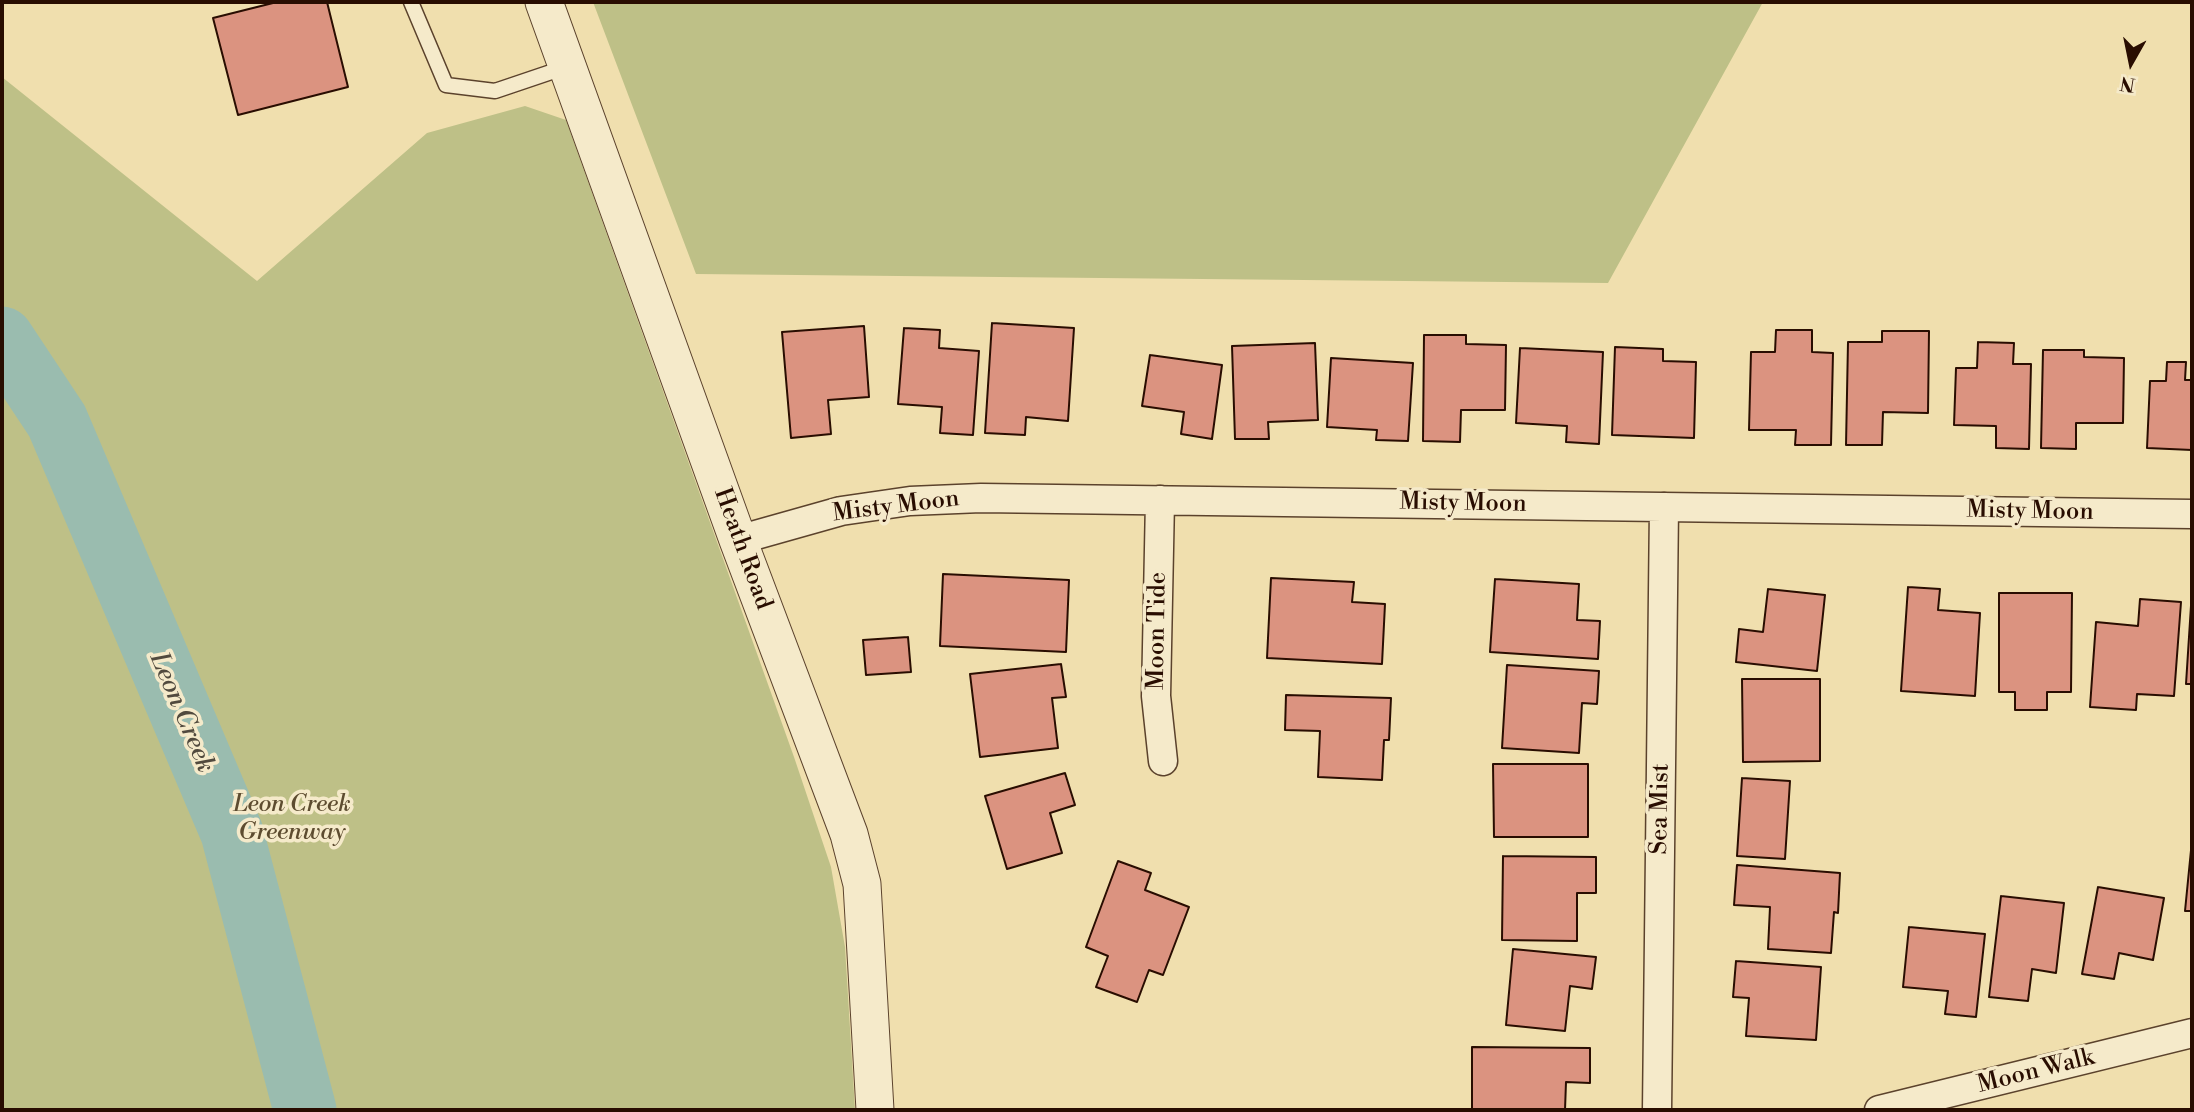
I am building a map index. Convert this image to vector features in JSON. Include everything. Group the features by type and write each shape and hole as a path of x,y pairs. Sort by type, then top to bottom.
{"street":[{"name":"Heath Road","path":"544,2 738,540 849,834 862,884 876,1110"},
{"name":"Misty Moon","path":"738,540 841,511 911,501 981,498 2192,514"},
{"name":"Moon Tide","path":"1160,500 1156,696 1163,761"},
{"name":"Sea Mist","path":"1657,1110 1664,507"},
{"name":"Moon Walk","path":"1879,1110 2192,1033"}],"lane":[{"path":"411,2 446,85 495,90 568,67"}],"green space":[{"path":"593,2 1763,2 1608,283 696,274"},
{"name":"Leon Creek Greenway","path":"2,77 257,281 427,133 525,106 566,120 831,867 845,947 855,1110 2,1110"}],"building":[{"path":"277,2 327,2 348,87 238,115 213,18"},
{"path":"992,323 1074,328 1068,421 1026,417 1025,435 985,433"},
{"path":"864,326 869,397 828,400 831,434 791,438 782,332"},
{"path":"904,328 940,330 939,348 979,351 973,435 940,433 942,407 898,404"},
{"path":"1776,330 1812,330 1812,352 1833,353 1831,445 1795,445 1796,430 1749,430 1751,352 1775,352"},
{"path":"1882,331 1929,331 1928,413 1883,412 1882,445 1846,445 1848,342 1882,342"},
{"path":"1424,335 1466,335 1466,344 1506,345 1505,410 1461,410 1460,442 1423,441"},
{"path":"1978,342 2014,343 2013,364 2031,364 2029,449 1996,448 1996,426 1954,425 1956,368 1977,368"},
{"path":"1315,343 1318,420 1268,422 1269,439 1235,439 1232,346"},
{"path":"1615,347 1663,349 1663,361 1696,362 1694,438 1612,435"},
{"path":"1520,348 1603,352 1599,444 1566,442 1567,426 1516,423"},
{"path":"2043,350 2084,350 2084,357 2124,358 2123,423 2076,423 2076,449 2041,448"},
{"path":"1150,355 1222,365 1212,439 1181,434 1184,412 1142,406"},
{"path":"1331,358 1413,363 1408,441 1376,440 1377,430 1327,427"},
{"path":"2167,362 2186,362 2185,380 2192,380 2192,450 2147,448 2150,381 2166,381"},
{"path":"943,574 1069,580 1066,652 940,646"},
{"path":"1271,578 1354,582 1352,602 1385,604 1382,664 1267,658"},
{"path":"1495,579 1579,584 1577,620 1600,621 1598,659 1490,652"},
{"path":"1908,587 1940,589 1938,610 1980,613 1975,696 1901,691"},
{"path":"1768,589 1825,595 1817,671 1736,662 1739,629 1763,632"},
{"path":"2192,590 2192,684 2186,684"},
{"path":"1999,593 2072,593 2071,692 2047,692 2047,710 2015,710 2015,692 1999,692"},
{"path":"2140,599 2181,602 2174,696 2137,694 2136,710 2090,707 2096,622 2138,626"},
{"path":"908,637 911,672 866,675 863,640"},
{"path":"1061,664 1066,697 1052,698 1058,748 980,757 970,674"},
{"path":"1507,665 1599,671 1597,704 1582,703 1579,753 1502,748"},
{"path":"1742,679 1820,679 1820,761 1743,762"},
{"path":"1286,695 1391,698 1389,740 1384,740 1382,780 1318,777 1320,731 1285,730"},
{"path":"1493,764 1588,764 1588,837 1494,837"},
{"path":"1065,773 1075,805 1050,813 1062,853 1007,869 985,796"},
{"path":"1742,778 1790,781 1785,859 1737,856"},
{"path":"2192,840 2192,911 2185,911"},
{"path":"1503,856 1596,857 1596,893 1577,893 1577,941 1502,940"},
{"path":"1118,861 1151,873 1145,890 1189,907 1163,975 1149,970 1137,1002 1096,987 1108,956 1086,947"},
{"path":"1737,865 1840,873 1838,913 1834,912 1831,953 1768,949 1770,907 1734,905"},
{"path":"2098,887 2164,898 2153,960 2119,953 2114,979 2082,974"},
{"path":"2001,896 2064,903 2056,973 2032,969 2028,1001 1989,997"},
{"path":"1909,927 1985,934 1976,1017 1945,1014 1948,991 1903,987"},
{"path":"1513,949 1596,957 1592,989 1570,986 1565,1031 1506,1025"},
{"path":"1736,961 1821,967 1816,1040 1746,1036 1749,998 1733,997"},
{"path":"1472,1047 1590,1048 1590,1083 1566,1082 1565,1110 1472,1110"}],"waterway":[{"name":"Leon Creek","path":"2,338 57,421 232,833 305,1110"}]}
